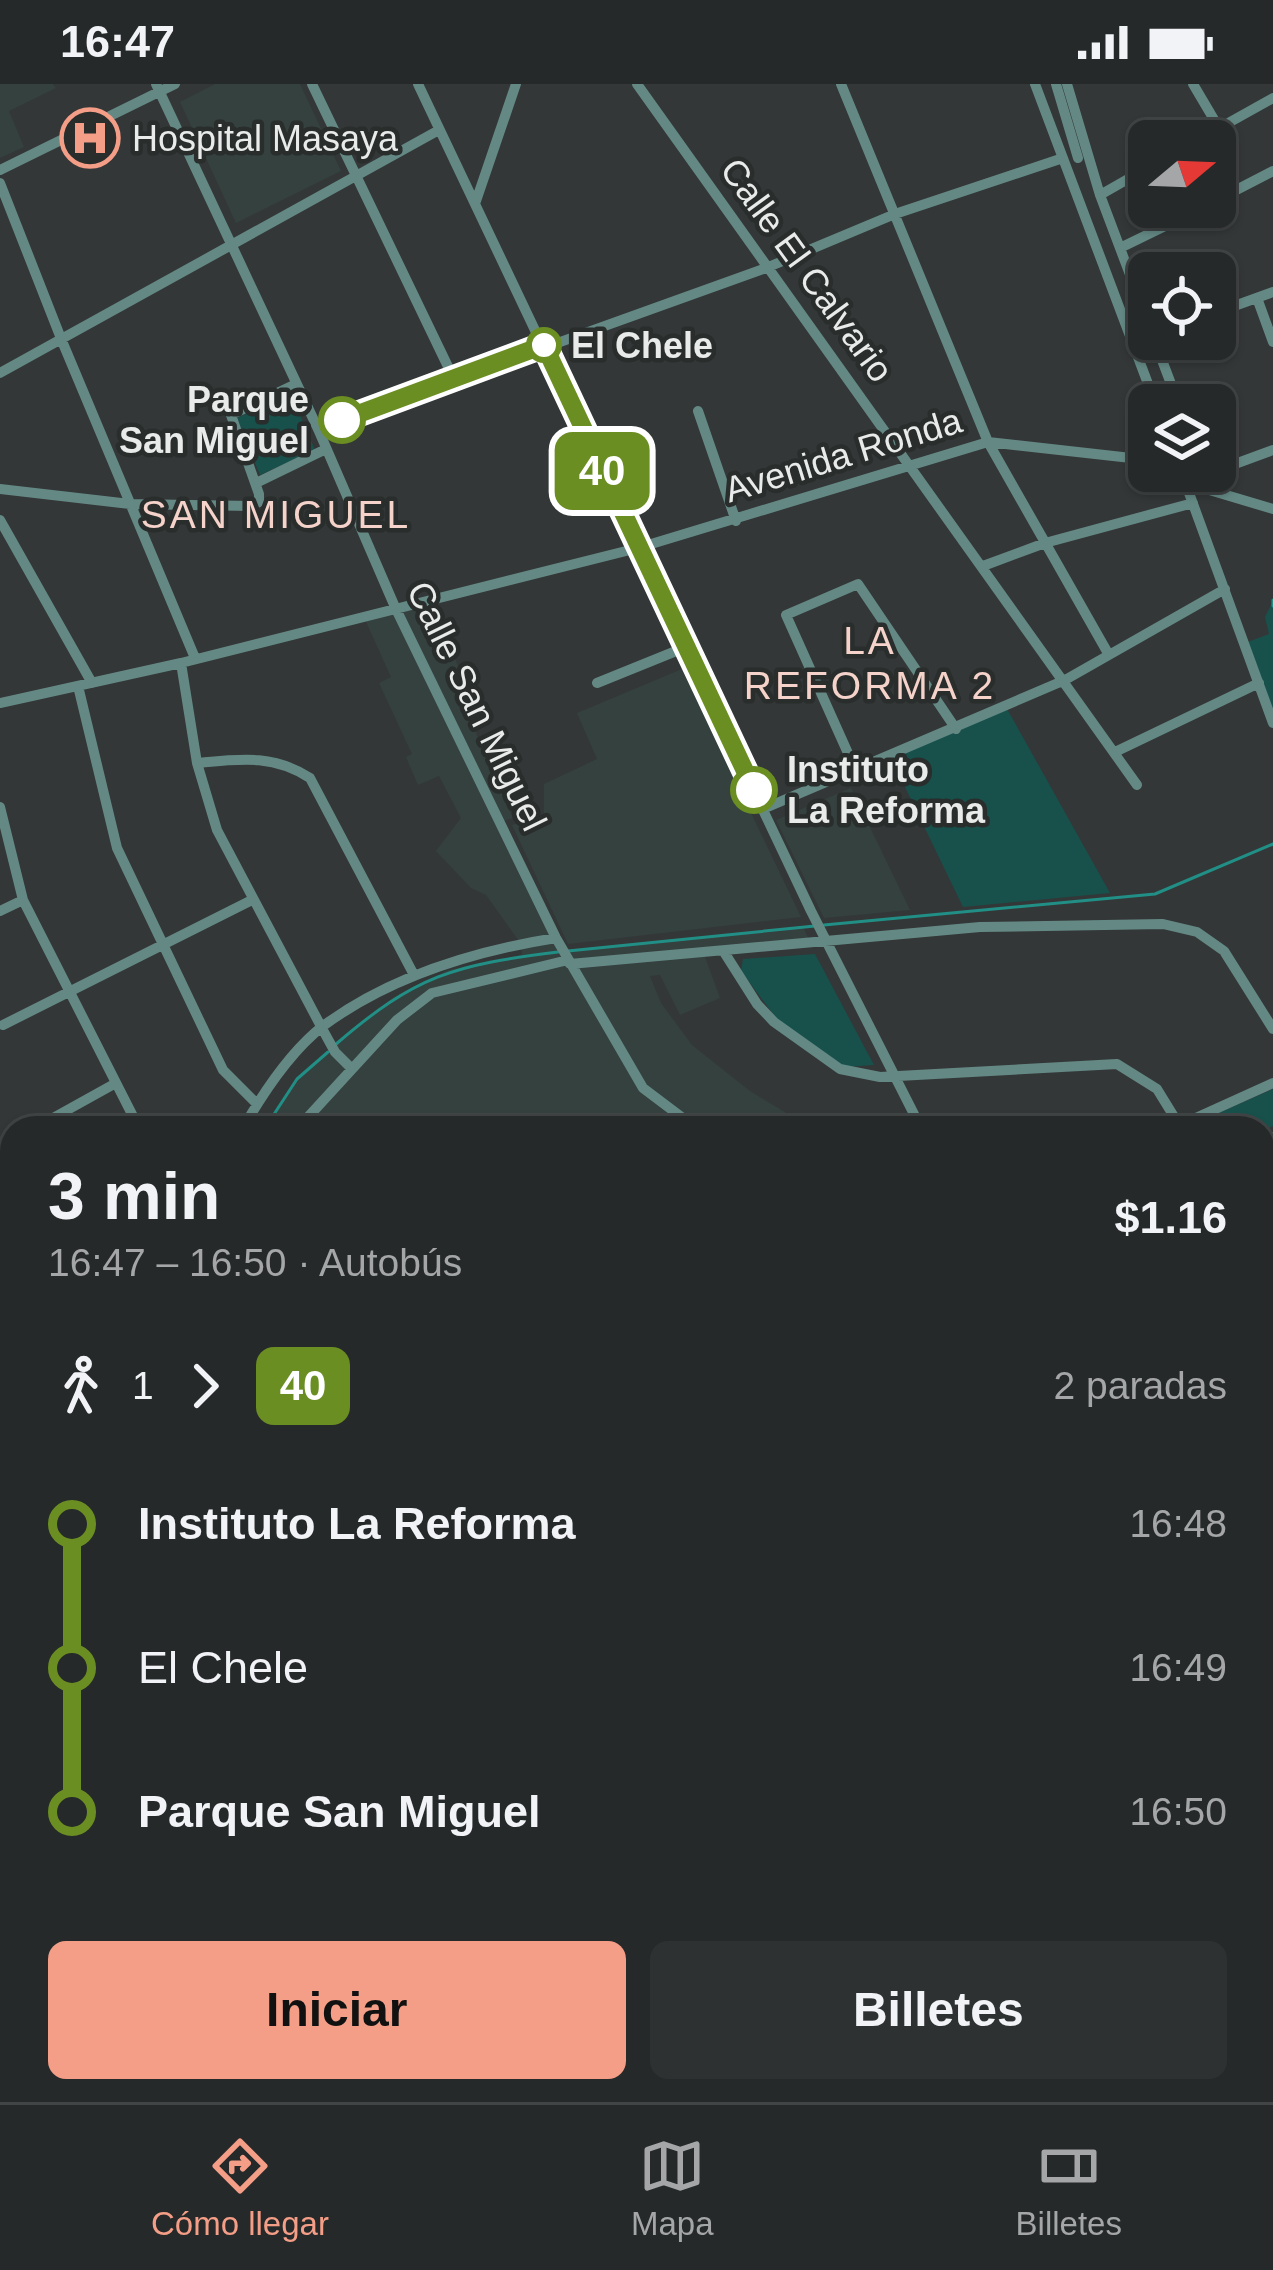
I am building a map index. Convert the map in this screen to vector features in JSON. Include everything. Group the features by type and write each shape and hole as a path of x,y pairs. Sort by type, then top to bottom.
{"street":[{"path":"0,170 158,88 175,84"},
{"path":"312,84 453,377"},
{"path":"418,84 914,1116"},
{"path":"475,204 516,84"},
{"path":"842,84 988,442 1108,656"},
{"path":"1035,84 1073,158 1100,195 1128,270"},
{"path":"1056,84 1073,158 1149,384"},
{"path":"1067,84 1073,158"},
{"path":"1193,84 1215,120"},
{"name":"Calle El Calvario","path":"641,85 766,268 1137,785"},
{"name":"Calle San Miguel","path":"158,88 318,429 395,607 557,940 643,1088 680,1116"},
{"path":"1234,120 1273,98"},
{"path":"0,373 439,130"},
{"path":"318,429 766,268 895,214 1073,158"},
{"path":"1236,190 1270,173 1273,191"},
{"path":"1100,195 1128,179"},
{"path":"0,183 195,658"},
{"path":"1120,248 1161,228"},
{"path":"1236,306 1273,292"},
{"path":"1257,298 1273,342"},
{"path":"0,489 130,504 252,506 259,502 256,483 231,415 296,384"},
{"path":"698,411 736,520"},
{"name":"Avenida Ronda","path":"0,703 181,663 638,548 988,442 1128,458"},
{"path":"256,483 326,449"},
{"path":"1236,462 1273,450"},
{"path":"1189,492 1273,723"},
{"path":"1214,492 1273,509"},
{"path":"983,566 1045,543 1193,503"},
{"path":"0,520 85,685 98,778 117,848 223,1070 257,1104"},
{"path":"856,771 787,615 858,584 956,729"},
{"path":"763,809 1065,680 1225,589"},
{"path":"597,682 686,647"},
{"path":"181,663 197,763 218,830 335,1052 351,1067"},
{"path":"1115,752 1259,683"},
{"path":"197,763 270,759 310,778 414,975"},
{"path":"0,807 23,900 134,1116"},
{"path":"0,911 23,900"},
{"path":"3,1025 252,900"},
{"path":"308,1116 397,1020 432,993 568,960 724,952 980,927 1142,923 1186,928 1213,941 1234,962 1273,1029"},
{"path":"250,1116 323,1030 414,975 477,952 557,940"},
{"path":"724,952 757,1004 840,1069 892,1076 1117,1064 1157,1089 1172,1116"},
{"path":"57,1116 116,1083"},
{"path":"1202,1116 1273,1083"}],"shaded area":[{"path":"0,84 53,84 56,88 9,111 24,147 0,158"},
{"path":"215,84 300,84 341,171 236,223 180,102"},
{"path":"291,394 315,450 260,475 237,418"},
{"path":"429,599 473,700 466,710 513,818 501,822 563,950 803,927 811,944 704,954 720,998 680,1015 660,975 650,976 661,1003 692,1045 750,1091 791,1116 273,1116 297,1079 392,998 448,970 522,955 521,944 486,895 471,888 436,851 461,818 439,776 418,785 406,757 412,754 379,683 391,677 363,615"},
{"path":"1272,603 1273,723 1245,643 1269,634 1265,617"},
{"path":"682,669 801,917 568,944 512,825 544,814 544,784 597,759 577,713"},
{"path":"1006,707 1110,893 963,907 890,756"},
{"path":"851,788 910,910 824,918 776,820"},
{"path":"815,954 874,1065 844,1067 777,1019 741,971 743,959"},
{"path":"1273,1089 1273,1116 1212,1116"}],"waterway":[{"path":"1273,600 1273,606"},
{"path":"824,925 1155,894 1273,844"},
{"path":"568,951 815,926"},
{"path":"335,1045 389,1003 437,977 490,962 558,952"},
{"path":"273,1116 297,1079 328,1052"}],"bus line":[{"name":"40","path":"342,420 544,345 754,790"}],"place":[{"name":"Hospital Masaya","path":"90,138"},
{"name":"El Chele","path":"544,345"},
{"name":"Parque San Miguel","path":"342,420"},
{"name":"Instituto La Reforma","path":"754,790"}],"district":[{"name":"SAN MIGUEL","path":"276,514"},
{"name":"LA REFORMA 2","path":"870,662"}]}
